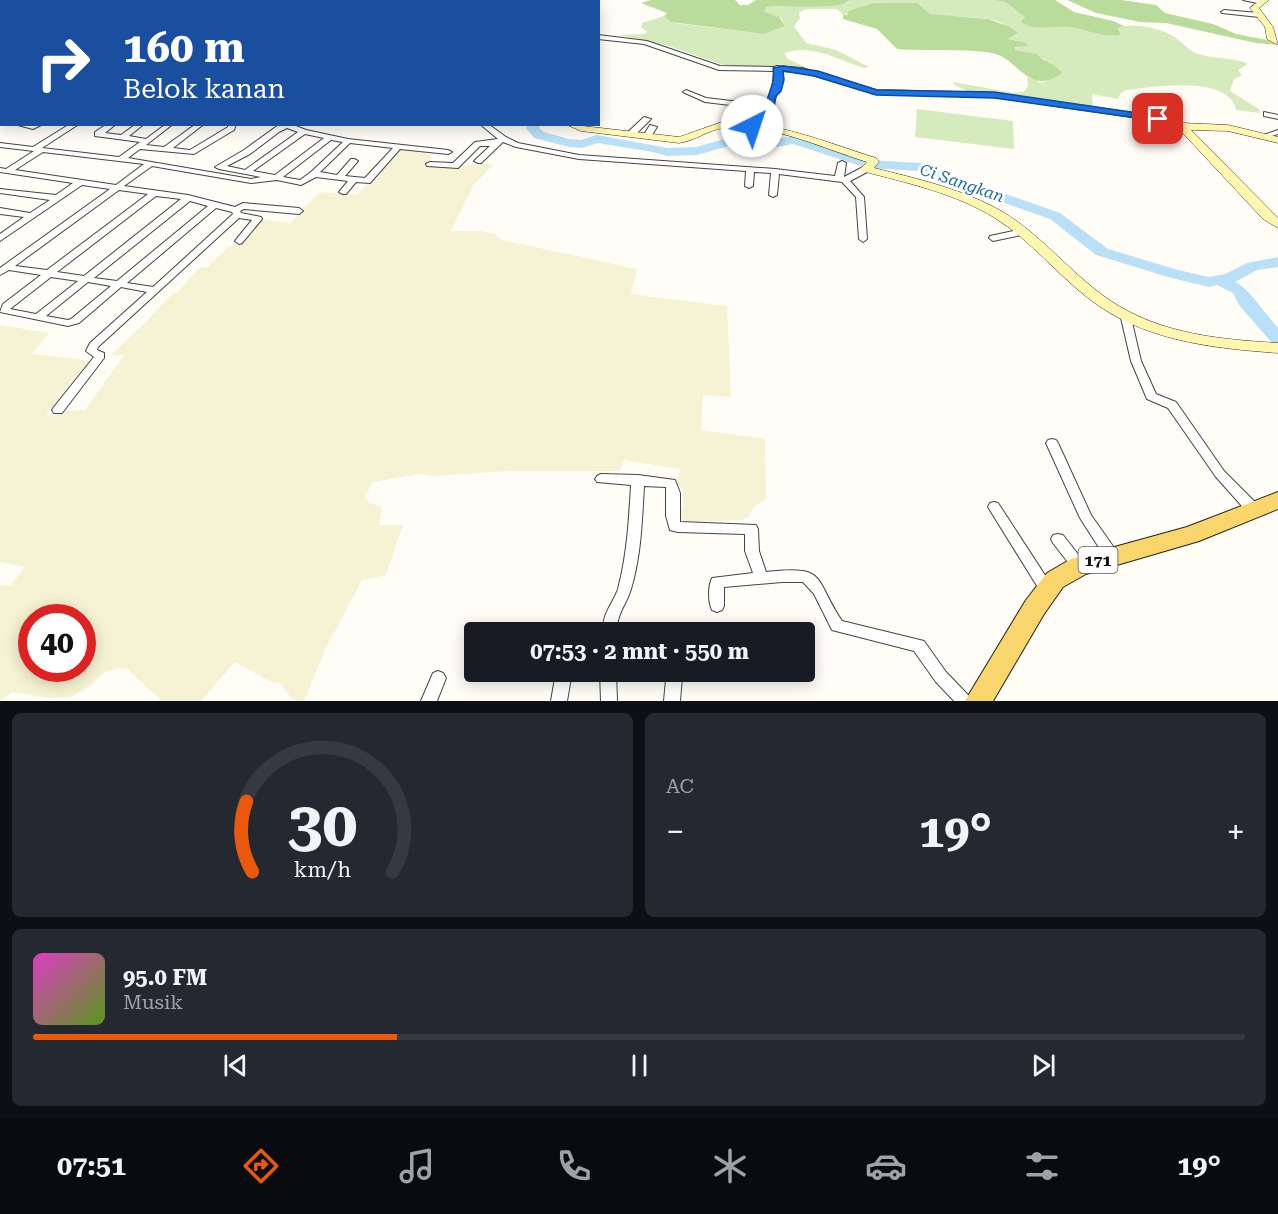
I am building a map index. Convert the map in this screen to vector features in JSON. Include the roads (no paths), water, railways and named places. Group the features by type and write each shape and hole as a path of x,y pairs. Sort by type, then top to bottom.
{"main road":[{"name":"171","path":"978,701 1055,580 1079,566 1191,535 1278,500"}],"street":[{"path":"1246,0 1264,1"},
{"path":"1264,1 1254,8 1269,27 1270,37 1278,42"},
{"path":"1224,12 1259,15"},
{"path":"600,37 645,42 719,68 777,68 815,73 876,92 994,95 1154,118 1182,126 1228,128 1265,135 1278,140"},
{"path":"756,125 760,117 769,112 771,97 780,80 777,68"},
{"path":"686,92 705,100 769,107"},
{"path":"1267,114 1278,117"},
{"path":"633,132 639,129 647,119"},
{"path":"430,164 455,166 478,144 500,141 579,157 775,171 842,179 868,167 872,160 756,125 715,126 697,137 683,140 649,132 576,126"},
{"path":"0,176 4,170 73,126"},
{"path":"110,126 98,135 147,141"},
{"path":"122,138 138,126"},
{"path":"117,159 169,126"},
{"path":"165,150 198,126"},
{"path":"138,147 191,152 232,126"},
{"path":"205,173 247,152 282,126"},
{"path":"287,126 348,141 448,152"},
{"path":"486,126 500,141"},
{"path":"1182,126 1278,224"},
{"path":"247,172 304,132"},
{"path":"1265,135 1278,132"},
{"path":"0,140 256,182 277,178 330,137"},
{"path":"219,167 301,183 314,174 348,141"},
{"path":"478,161 500,141"},
{"path":"0,145 39,148"},
{"path":"314,174 369,180 398,147"},
{"path":"339,177 354,160"},
{"path":"5,265 151,163"},
{"path":"842,163 842,179 860,197 863,239"},
{"path":"868,167 963,198 998,214 1023,232 1091,294 1126,318 1150,329 1180,338 1276,349"},
{"path":"749,186 750,169"},
{"path":"4,170 188,198 258,219 239,241"},
{"path":"773,195 775,171"},
{"path":"318,184 327,175"},
{"path":"342,192 354,179"},
{"path":"2,235 82,181"},
{"path":"0,190 57,198"},
{"path":"156,192 3,310 71,322 214,204"},
{"path":"38,317 188,198"},
{"path":"58,410 99,358 98,354 91,351 92,348 243,206 299,211"},
{"path":"0,211 32,216"},
{"path":"993,238 1023,232"},
{"path":"5,265 84,280 156,290"},
{"path":"1126,318 1136,361 1151,396 1172,406 1220,474 1254,510"},
{"path":"1052,444 1086,518 1112,556"},
{"path":"601,479 668,482 673,485 671,520 675,526 751,529 752,551 761,578"},
{"path":"609,622 621,601 627,580 635,532 638,480"},
{"path":"994,507 1047,590"},
{"path":"1058,539 1079,566"},
{"path":"717,606 717,582 800,576 810,578 816,584 837,626 921,648 941,677 964,701"},
{"path":"429,701 438,678"},
{"path":"559,701 562,682"},
{"path":"608,682 609,701"},
{"path":"672,701 674,682"}],"waterway":[{"name":"Ci Sangkan","path":"534,126 532,128 539,135 569,143 582,144 597,139 656,148 667,152 697,151 742,138 767,145 794,140 867,164 922,167 935,174 1055,216 1102,252 1174,274 1209,282 1219,280"},
{"name":"Ci Sangkan","path":"1219,280 1230,278 1253,266 1278,262"},
{"path":"1219,280 1240,290 1245,301 1278,339"}]}
